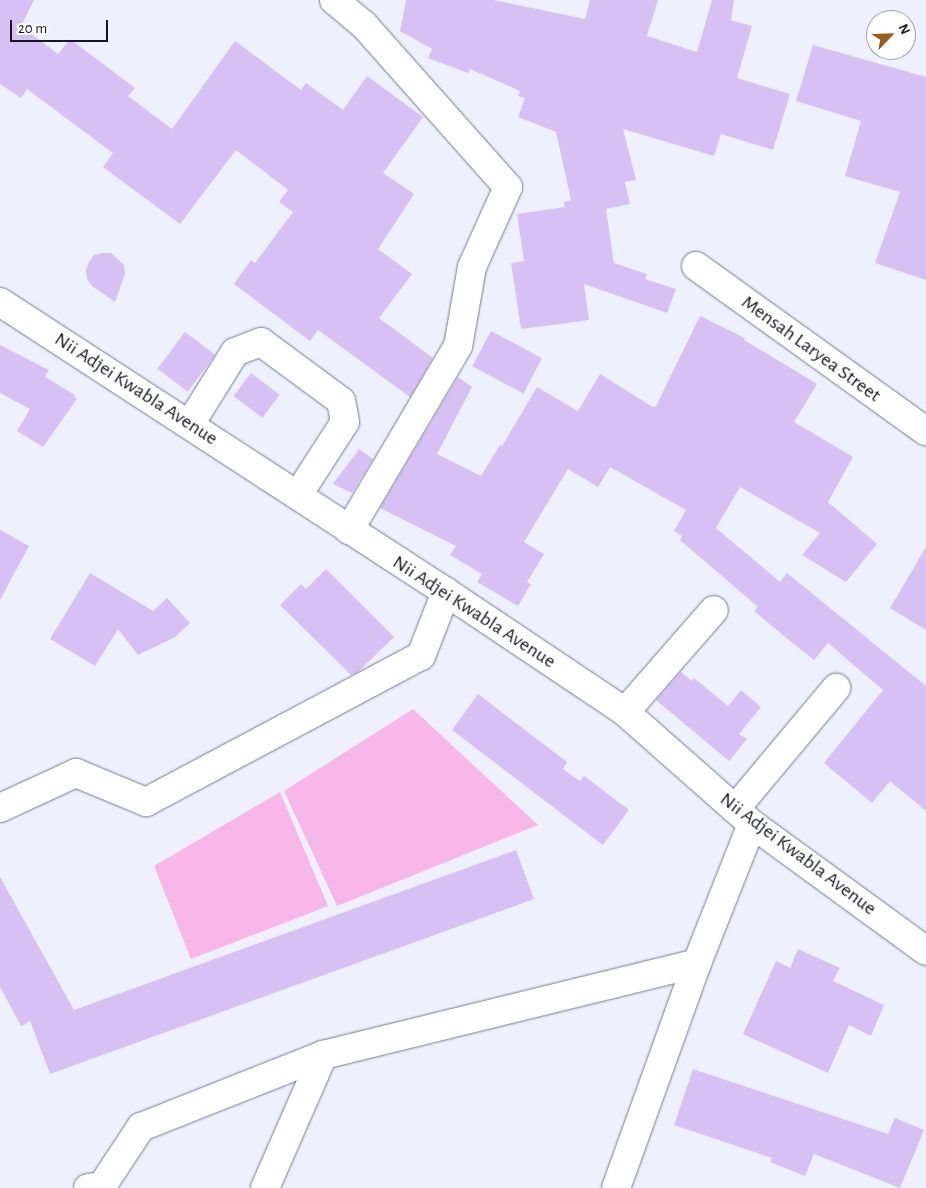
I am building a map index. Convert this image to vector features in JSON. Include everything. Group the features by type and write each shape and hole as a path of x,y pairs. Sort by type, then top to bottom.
{"street":[{"path":"334,0 364,26 508,187 472,267 458,346 349,530"},
{"name":"Mensah Laryea Street","path":"696,266 926,431"},
{"name":"Nii Adjei Kwabla Avenue","path":"0,302 190,424 625,712 744,816 926,951"},
{"path":"190,424 235,352 261,342 341,401 345,422 298,495"},
{"path":"0,808 76,773 146,802 421,656 446,592"},
{"path":"625,712 714,610"},
{"path":"616,1188 697,963 744,816 836,688"},
{"path":"97,1187 141,1127 323,1055 697,963"},
{"path":"265,1188 323,1055"}],"shaded area":[{"path":"413,709 538,825 337,906 284,791"},
{"path":"280,792 328,906 191,959 154,866"}],"building":[{"path":"0,0 34,0 21,26 58,54 70,39 135,88 128,96 172,129 235,41 301,90 306,83 343,110 367,76 423,117 383,173 414,194 378,249 412,274 379,318 433,358 410,397 318,330 310,341 234,284 251,260 255,263 293,212 279,202 288,190 236,150 180,224 103,167 113,153 27,89 21,98 0,84"},
{"path":"406,0 493,0 585,19 590,0 658,0 647,36 697,52 712,0 734,0 731,20 752,26 737,78 790,94 773,150 721,134 714,156 623,129 636,180 625,182 630,204 606,209 614,263 647,274 645,279 676,289 667,313 584,284 589,320 521,329 511,263 524,261 517,214 565,207 564,202 571,200 556,132 518,117 525,98 518,96 520,91 470,69 468,73 428,58 432,49 400,31"},
{"path":"813,45 926,77 926,280 875,263 900,192 845,176 861,121 796,101"},
{"path":"111,253 124,265 125,274 115,302 92,286 87,279 86,270 89,262 94,255"},
{"path":"700,316 745,338 744,340 817,384 794,422 853,457 828,502 877,544 846,582 802,555 820,533 740,487 716,528 780,582 787,573 926,686 926,811 890,781 872,803 824,763 883,690 828,643 814,660 784,636 754,611 758,607 680,540 682,536 674,531 686,510 610,467 598,487 568,469 524,542 544,554 527,582 531,584 518,606 477,582 482,574 450,555 456,546 380,508 458,377 472,387 437,454 481,476 500,445 502,446 537,387 578,411 600,374 653,407 656,406"},
{"path":"491,331 542,358 523,394 472,366"},
{"path":"185,332 215,355 188,392 157,369"},
{"path":"0,345 49,370 45,377 75,395 74,397 77,399 43,447 17,431 30,409 0,393"},
{"path":"251,373 280,395 262,418 234,396"},
{"path":"359,449 373,459 352,493 333,484"},
{"path":"0,530 29,546 0,600"},
{"path":"926,547 926,630 890,608"},
{"path":"326,569 394,637 359,671 351,675 280,605 301,584 306,589"},
{"path":"90,573 153,611 167,598 190,623 175,637 138,655 118,629 95,666 50,639"},
{"path":"681,672 692,681 694,678 728,706 741,690 761,707 739,734 747,739 729,761 656,700"},
{"path":"478,694 567,762 563,769 580,781 584,776 629,810 603,845 452,730"},
{"path":"516,850 534,899 50,1074 30,1021 21,1026 0,987 0,877 74,1010"},
{"path":"798,949 840,968 833,981 884,1005 871,1036 849,1025 828,1073 743,1034 776,961 790,968"},
{"path":"693,1069 888,1134 895,1118 924,1130 900,1188 814,1154 805,1176 770,1162 772,1158 674,1125"}]}
